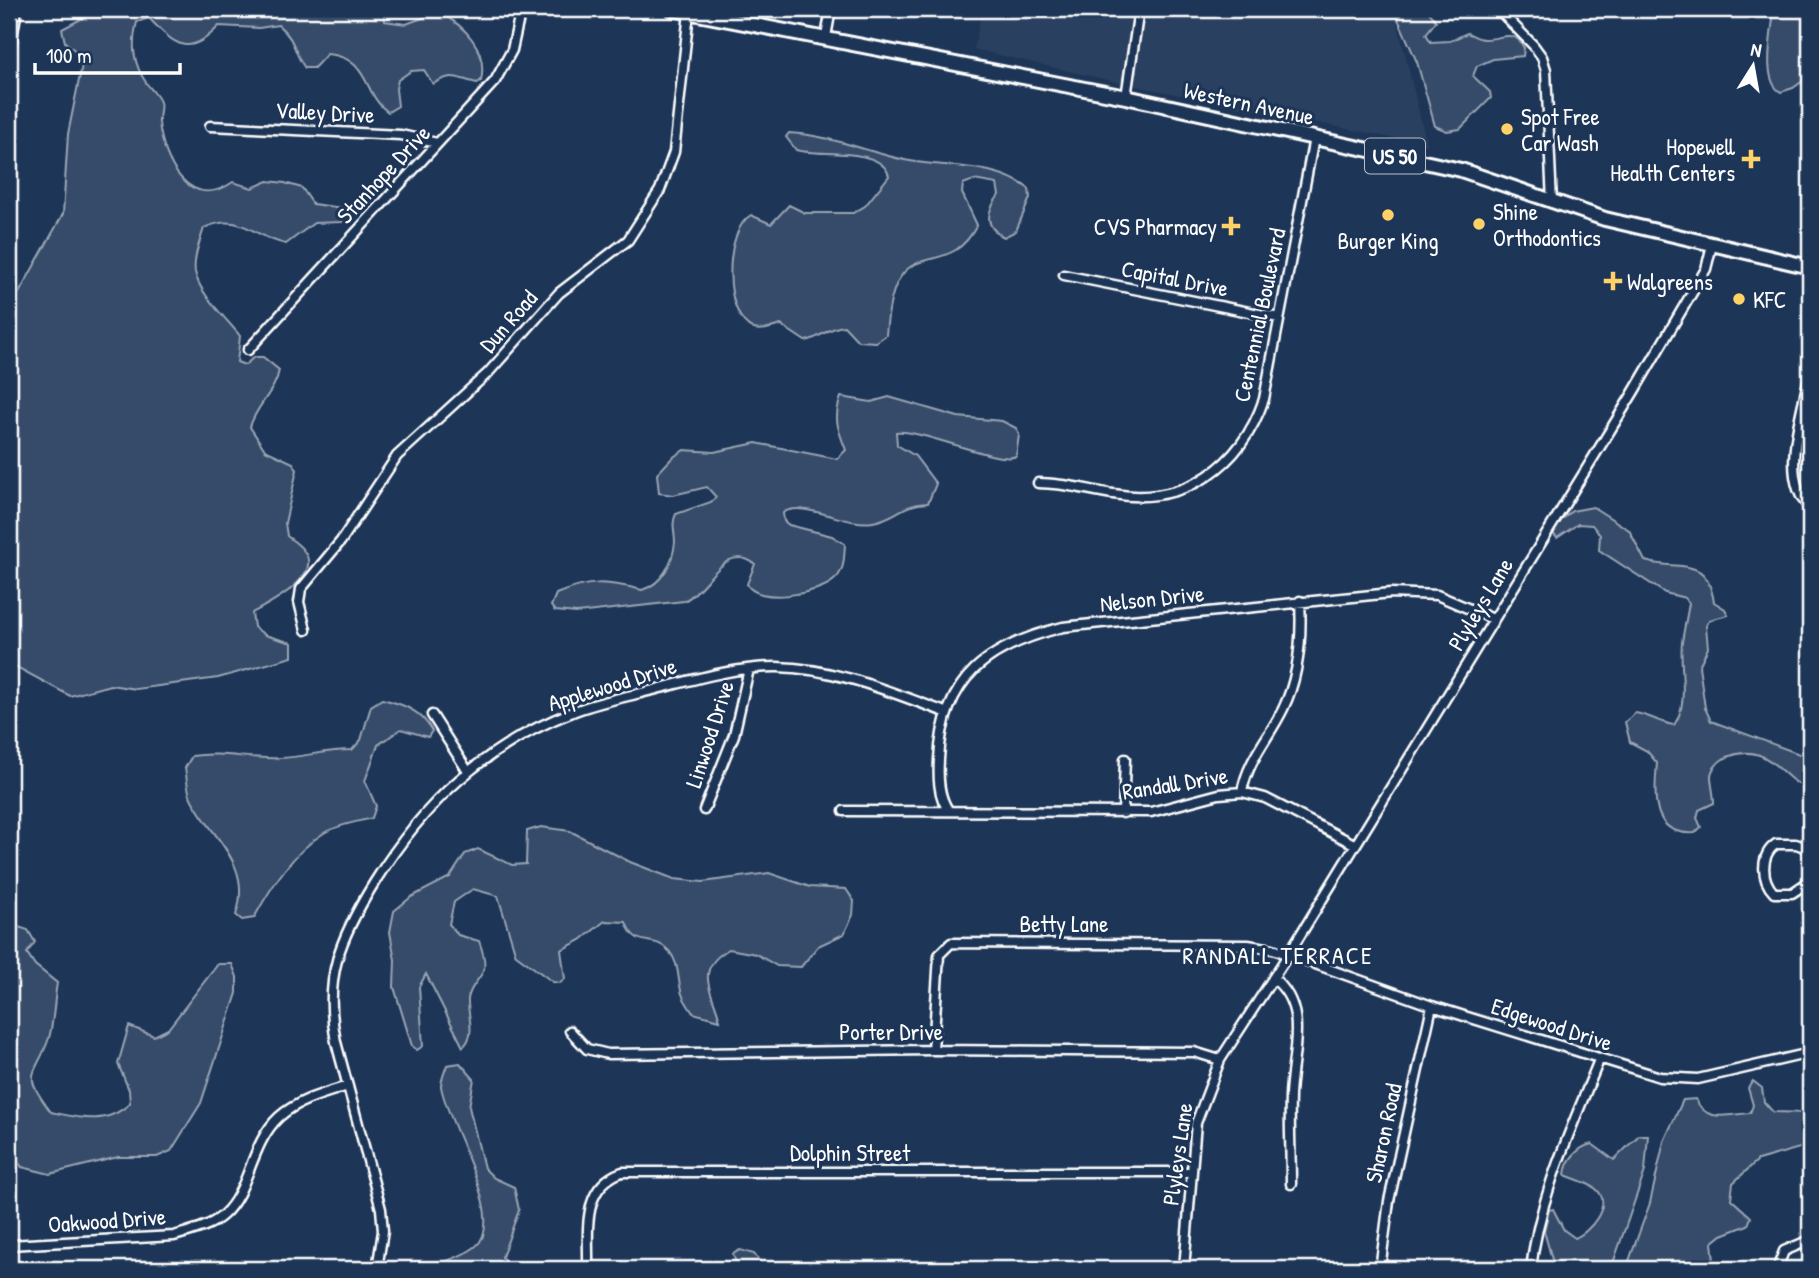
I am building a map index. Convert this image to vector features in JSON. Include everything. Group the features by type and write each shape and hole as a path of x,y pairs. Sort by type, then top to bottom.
{"main road":[{"name":"Western Avenue","path":"672,9 1126,97 1461,170 1605,219 1810,267"}],"street":[{"path":"9,57 17,9"},
{"name":"Stanhope Drive","path":"248,350 500,73 512,50 521,9"},
{"path":"826,37 831,9"},
{"path":"1126,97 1139,9"},
{"path":"1498,9 1542,57 1546,70 1552,203"},
{"name":"Dun Road","path":"306,630 299,601 301,589 341,541 397,456 488,373 559,293 628,240 660,190 674,152 689,12"},
{"name":"Valley Drive","path":"210,126 401,135 438,143"},
{"name":"Centennial Boulevard","path":"1038,483 1061,483 1114,494 1133,495 1178,489 1211,476 1231,459 1257,419 1264,399 1314,138"},
{"name":"Plyleys Lane","path":"1184,1269 1196,1123 1220,1060 1288,955 1645,373 1706,269 1713,245"},
{"name":"Capital Drive","path":"1064,275 1279,318"},
{"path":"1810,372 1793,473 1797,491 1810,508"},
{"name":"Nelson Drive","path":"949,811 943,804 938,769 945,712 960,685 979,666 1002,648 1026,636 1063,627 1300,601 1415,593 1457,601 1493,618"},
{"path":"1242,792 1248,767 1283,709 1291,686 1298,656 1300,601"},
{"name":"Applewood Drive","path":"377,1269 383,1231 381,1209 331,1017 336,959 348,926 402,839 438,797 467,770 527,732 578,710 709,676 749,669 813,670 856,680 945,712"},
{"name":"Linwood Drive","path":"704,810 734,735 749,669"},
{"path":"432,715 467,770"},
{"path":"1123,813 1125,759"},
{"name":"Randall Drive","path":"844,811 1151,812 1219,794 1242,792 1265,798 1354,844"},
{"path":"1810,849 1796,844 1776,844 1766,855 1764,867 1765,879 1774,893 1792,893 1810,881"},
{"name":"Betty Lane","path":"933,1050 939,954 951,943 1219,942 1248,945 1288,955"},
{"name":"Edgewood Drive","path":"1288,955 1433,1006 1660,1077 1698,1079 1810,1053"},
{"path":"1273,978 1290,998 1297,1029 1290,1094 1292,1184"},
{"name":"Sharon Road","path":"1380,1269 1389,1201 1433,1006"},
{"name":"Porter Drive","path":"569,1031 587,1049 608,1054 933,1050 1194,1052 1220,1060"},
{"path":"1531,1269 1539,1221 1556,1168 1599,1060"},
{"name":"Oakwood Drive","path":"9,1245 174,1236 200,1228 222,1217 233,1204 250,1163 279,1118 318,1096 348,1086"},
{"name":"Dolphin Street","path":"588,1269 591,1199 604,1181 622,1172 1191,1172"},
{"path":"1777,1269 1784,1251 1810,1240"}],"shaded area":[{"path":"92,9 333,9 342,12 384,9 385,21 406,24 439,12 466,32 478,49 482,69 481,81 477,83 451,77 433,84 424,70 411,71 398,80 398,106 388,112 380,105 359,69 351,62 327,54 314,68 305,68 289,36 278,25 259,28 219,26 191,45 182,44 167,36 149,18 137,22 134,39 136,62 142,77 160,102 162,138 173,167 182,179 192,187 204,191 218,190 233,182 252,188 268,181 285,183 302,188 313,204 342,208 347,215 342,222 314,223 286,244 238,224 217,224 204,228 195,261 195,272 202,289 240,336 237,362 245,365 254,357 263,357 279,370 274,385 250,427 265,450 293,463 297,470 285,523 287,536 304,551 308,561 307,570 292,588 252,613 254,627 265,635 292,643 292,657 218,678 136,689 110,685 70,696 9,663 9,311 63,214 68,134 82,65 78,53 65,42 62,29 85,17"},
{"path":"982,9 1394,9 1427,145 1116,82 974,49"},
{"path":"1421,9 1429,12 1436,21 1426,34 1431,42 1450,41 1467,33 1484,39 1511,36 1524,48 1523,56 1493,59 1477,66 1473,76 1490,92 1491,98 1460,129 1447,131 1435,126 1417,62 1398,19 1404,10"},
{"path":"1774,9 1810,9 1810,76 1793,88 1781,92 1775,86 1769,66"},
{"path":"789,133 820,137 910,161 972,168 1002,175 1029,189 1030,198 1016,231 1004,237 993,229 989,219 991,207 999,195 997,184 974,180 963,184 962,193 977,225 964,243 950,253 910,267 899,279 891,300 886,335 876,342 858,341 844,326 805,341 781,325 757,330 744,321 736,308 732,292 732,254 742,224 751,215 771,224 789,205 805,213 853,213 865,206 889,176 884,167 875,160 863,156 796,150 786,137"},
{"path":"841,397 871,402 889,397 958,417 1002,421 1016,428 1019,435 1016,456 994,456 923,436 896,432 897,445 915,456 936,484 928,503 905,508 873,522 850,521 801,509 783,513 784,521 789,525 832,536 845,544 843,564 834,580 803,593 775,596 753,590 747,584 755,564 744,558 734,558 717,569 684,601 577,613 555,611 551,606 556,594 579,586 598,583 642,590 661,578 674,550 673,524 676,514 711,502 716,497 707,487 673,495 659,493 657,474 672,458 684,450 714,452 756,443 837,459 846,450 838,424 837,411"},
{"path":"1593,507 1629,530 1645,561 1691,568 1705,577 1714,602 1725,609 1728,615 1709,620 1706,626 1708,648 1699,666 1705,708 1711,721 1810,758 1810,786 1792,780 1765,758 1740,753 1723,759 1713,769 1711,776 1714,803 1699,810 1697,818 1701,827 1695,833 1670,828 1663,821 1656,801 1657,763 1647,751 1630,742 1625,722 1635,713 1674,725 1679,716 1683,696 1681,652 1689,603 1685,598 1665,593 1599,550 1600,535 1592,525 1578,524 1557,538 1550,530 1572,511"},
{"path":"382,699 411,709 423,718 432,731 428,737 401,729 378,745 365,781 376,806 372,818 335,828 313,841 284,871 254,918 242,920 236,915 240,897 235,867 189,793 185,768 192,756 214,754 280,758 352,750 361,740 371,706"},
{"path":"541,827 570,831 630,862 674,879 703,882 769,873 810,887 846,889 854,901 853,915 844,934 818,946 801,967 777,966 756,954 729,949 718,956 708,972 708,980 720,1020 693,1013 680,988 673,956 663,946 635,936 626,922 605,921 581,940 561,950 565,979 560,983 553,982 516,955 498,896 473,889 454,902 449,924 458,935 479,941 484,958 484,969 468,999 470,1036 463,1047 426,974 419,987 423,1046 417,1050 412,1046 394,987 395,960 390,932 394,911 411,897 450,877 465,854 478,849 512,865 526,864 527,831"},
{"path":"9,924 28,930 35,942 27,953 35,965 57,983 51,1031 35,1069 33,1081 41,1099 51,1112 72,1116 102,1118 130,1103 129,1090 118,1064 129,1026 154,1036 168,1029 218,964 232,964 237,977 237,993 201,1103 171,1151 157,1157 118,1157 50,1174 22,1167 9,1150"},
{"path":"460,1063 474,1079 469,1107 484,1168 494,1178 514,1187 519,1210 502,1257 509,1269 426,1269 470,1251 484,1234 485,1215 481,1193 441,1086 447,1065"},
{"path":"1753,1081 1762,1088 1764,1102 1773,1112 1810,1113 1810,1145 1758,1160 1733,1183 1731,1199 1751,1217 1748,1225 1722,1235 1712,1243 1715,1269 1626,1269 1650,1203 1664,1141 1683,1100 1696,1099 1700,1107 1711,1115 1750,1113 1753,1105 1748,1088"},
{"path":"1639,1135 1648,1135 1645,1171 1611,1269 1577,1269 1573,1262 1553,1263 1544,1231 1549,1210 1553,1209 1564,1230 1575,1238 1593,1224 1601,1210 1601,1195 1596,1189 1565,1175 1570,1159 1582,1148 1592,1144 1614,1160"},
{"path":"740,1250 754,1254 766,1269 738,1269 733,1254"}],"place":[{"name":"Spot Free Car Wash","path":"1507,129"},
{"name":"Hopewell Health Centers","path":"1751,159"},
{"name":"Burger King","path":"1388,215"},
{"name":"Shine Orthodontics","path":"1479,224"},
{"name":"CVS Pharmacy","path":"1231,226"},
{"name":"Walgreens","path":"1613,281"},
{"name":"KFC","path":"1739,299"}],"district":[{"name":"RANDALL TERRACE","path":"1278,955"}]}
